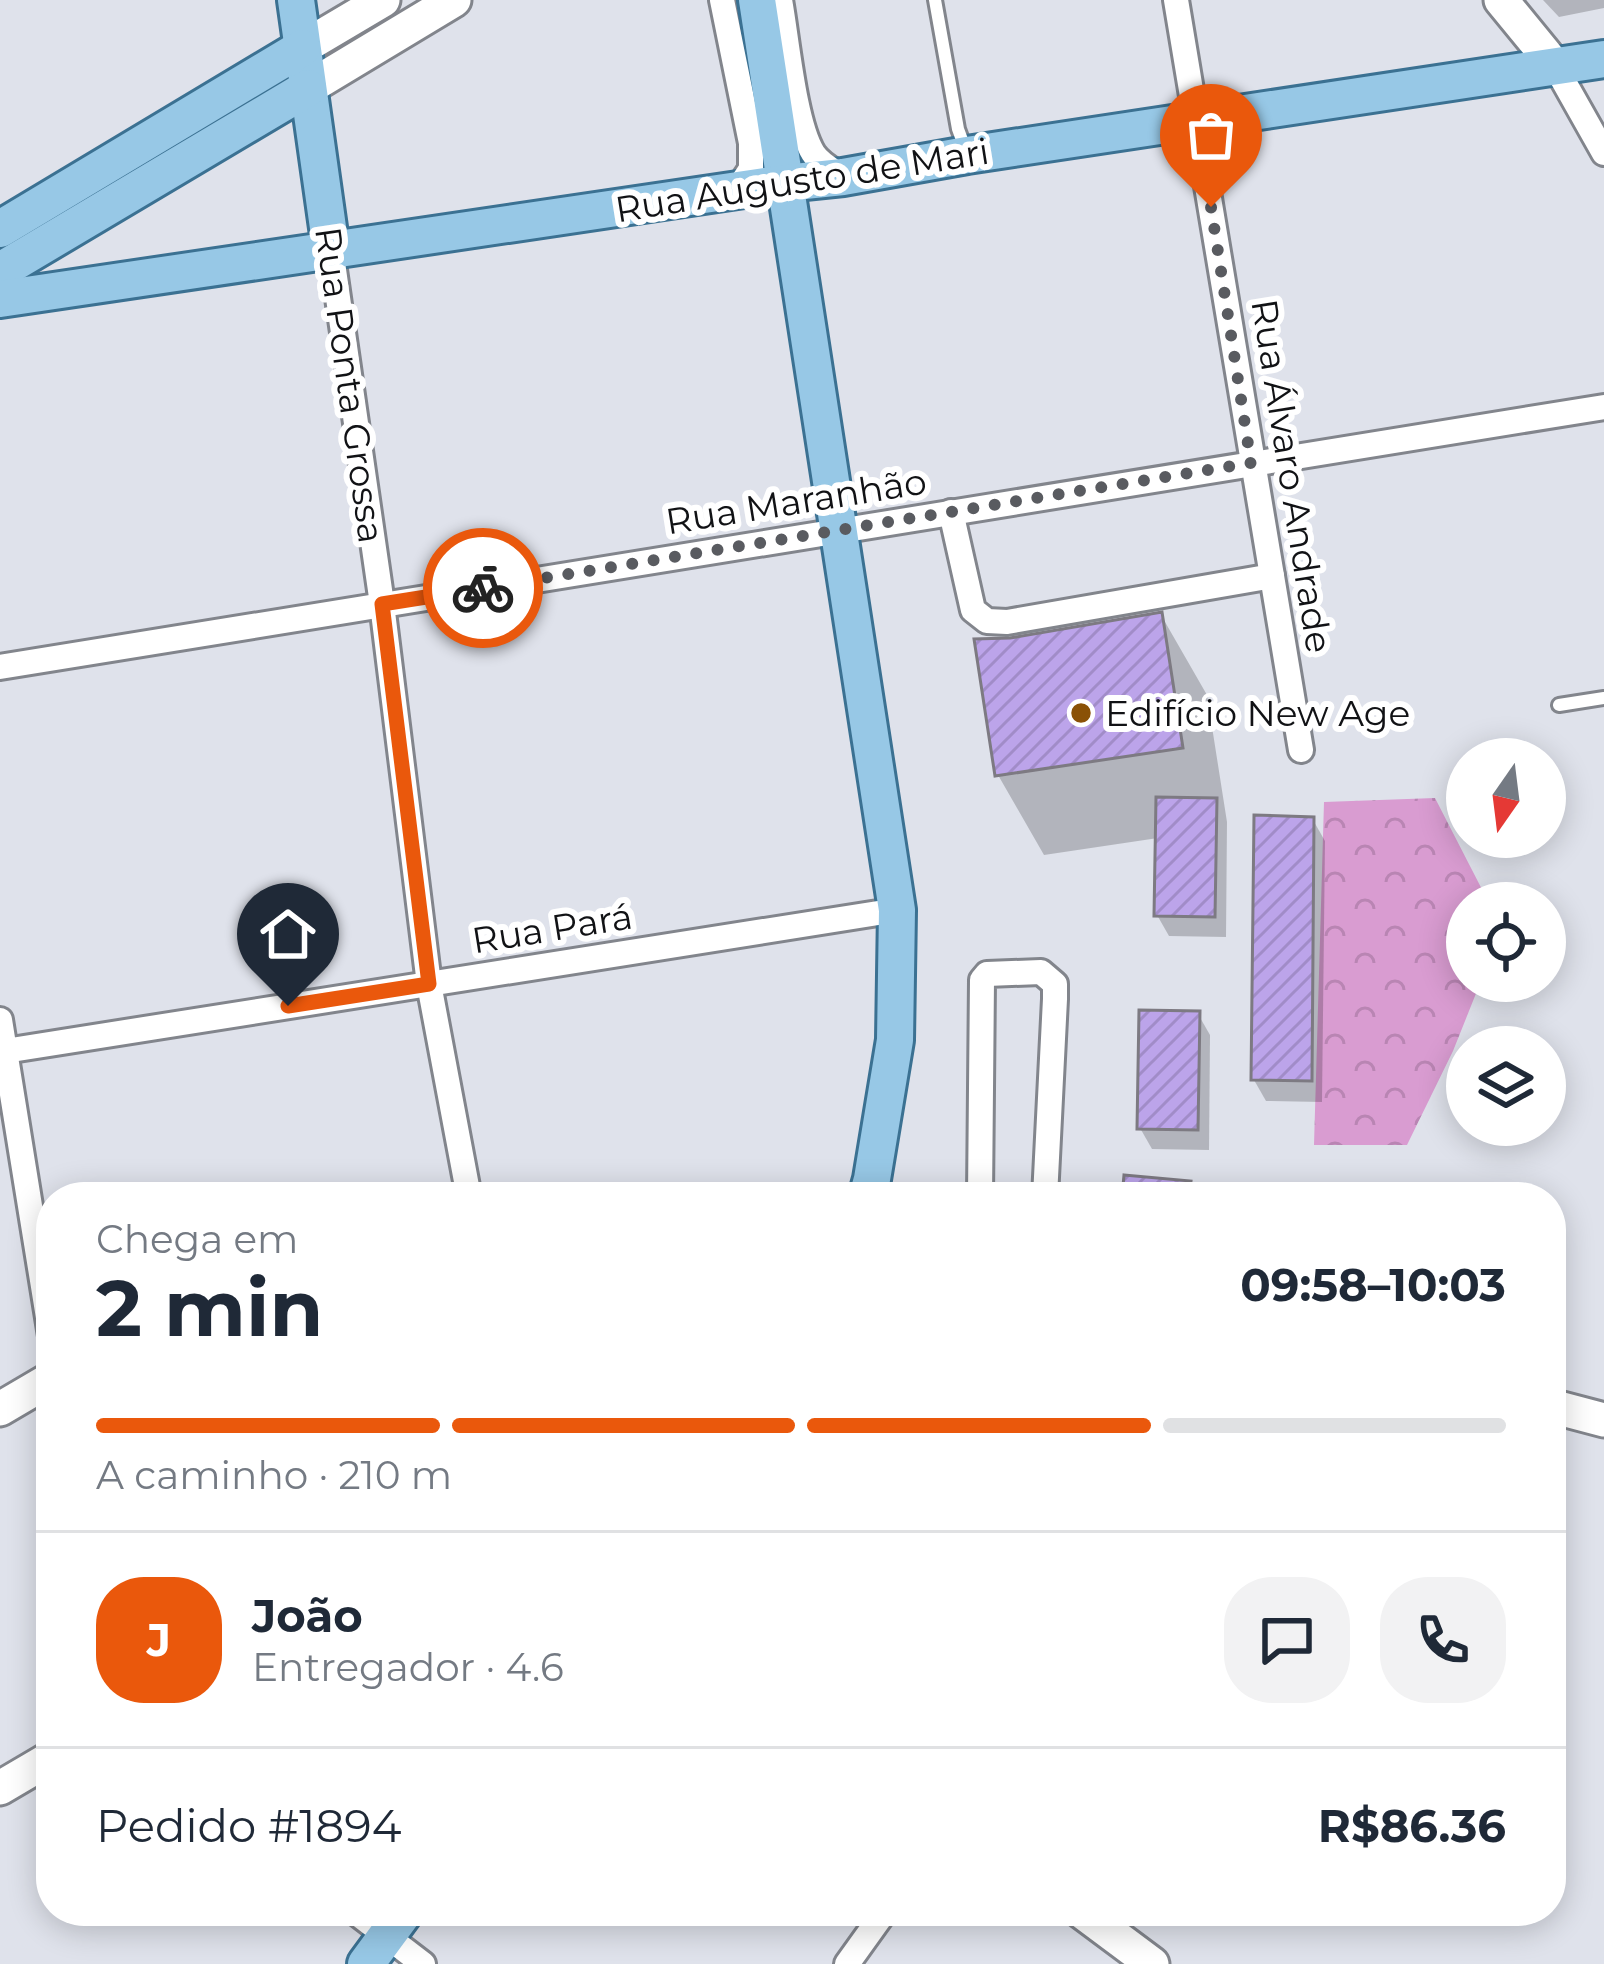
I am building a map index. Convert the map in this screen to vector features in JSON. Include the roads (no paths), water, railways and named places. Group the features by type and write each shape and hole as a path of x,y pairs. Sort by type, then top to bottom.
{"main road":[{"name":"Rua Ponta Grossa","path":"296,0 331,249"},
{"path":"757,0 897,910 896,1040 870,1182"},
{"path":"0,229 302,48"},
{"name":"Rua Augusto de Mari","path":"6,279 331,249 843,177 1604,59"},
{"path":"6,279 308,88"}],"street":[{"path":"302,48 383,0"},
{"path":"308,88 454,0"},
{"path":"722,0 751,143 751,169 737,190"},
{"path":"780,0 801,124 813,153 843,177"},
{"name":"Rua Álvaro Andrade","path":"1176,0 1301,750"},
{"path":"1501,0 1556,66 1604,153"},
{"name":"Rua Ponta Grossa","path":"331,249 382,604 429,984 466,1182"},
{"name":"Rua Maranhão","path":"0,667 1604,407"},
{"path":"951,512 973,610 987,621 1007,622 1272,576"},
{"name":"Rua Pará","path":"2,1036 429,984 897,910"},
{"path":"980,1182 982,980 987,974 1041,972 1054,984 1055,999 1046,1182"},
{"path":"0,1020 36,1244"},
{"path":"0,1409 36,1388"},
{"path":"1566,1410 1604,1420"},
{"path":"0,1788 36,1767"},
{"path":"847,1964 874,1926"},
{"path":"1101,1926 1152,1964"},
{"path":"386,1937 423,1964"}],"lane":[{"path":"935,0 967,155"},
{"path":"1559,705 1604,698"}],"place":[{"name":"Edifício New Age","path":"1081,713"}]}
